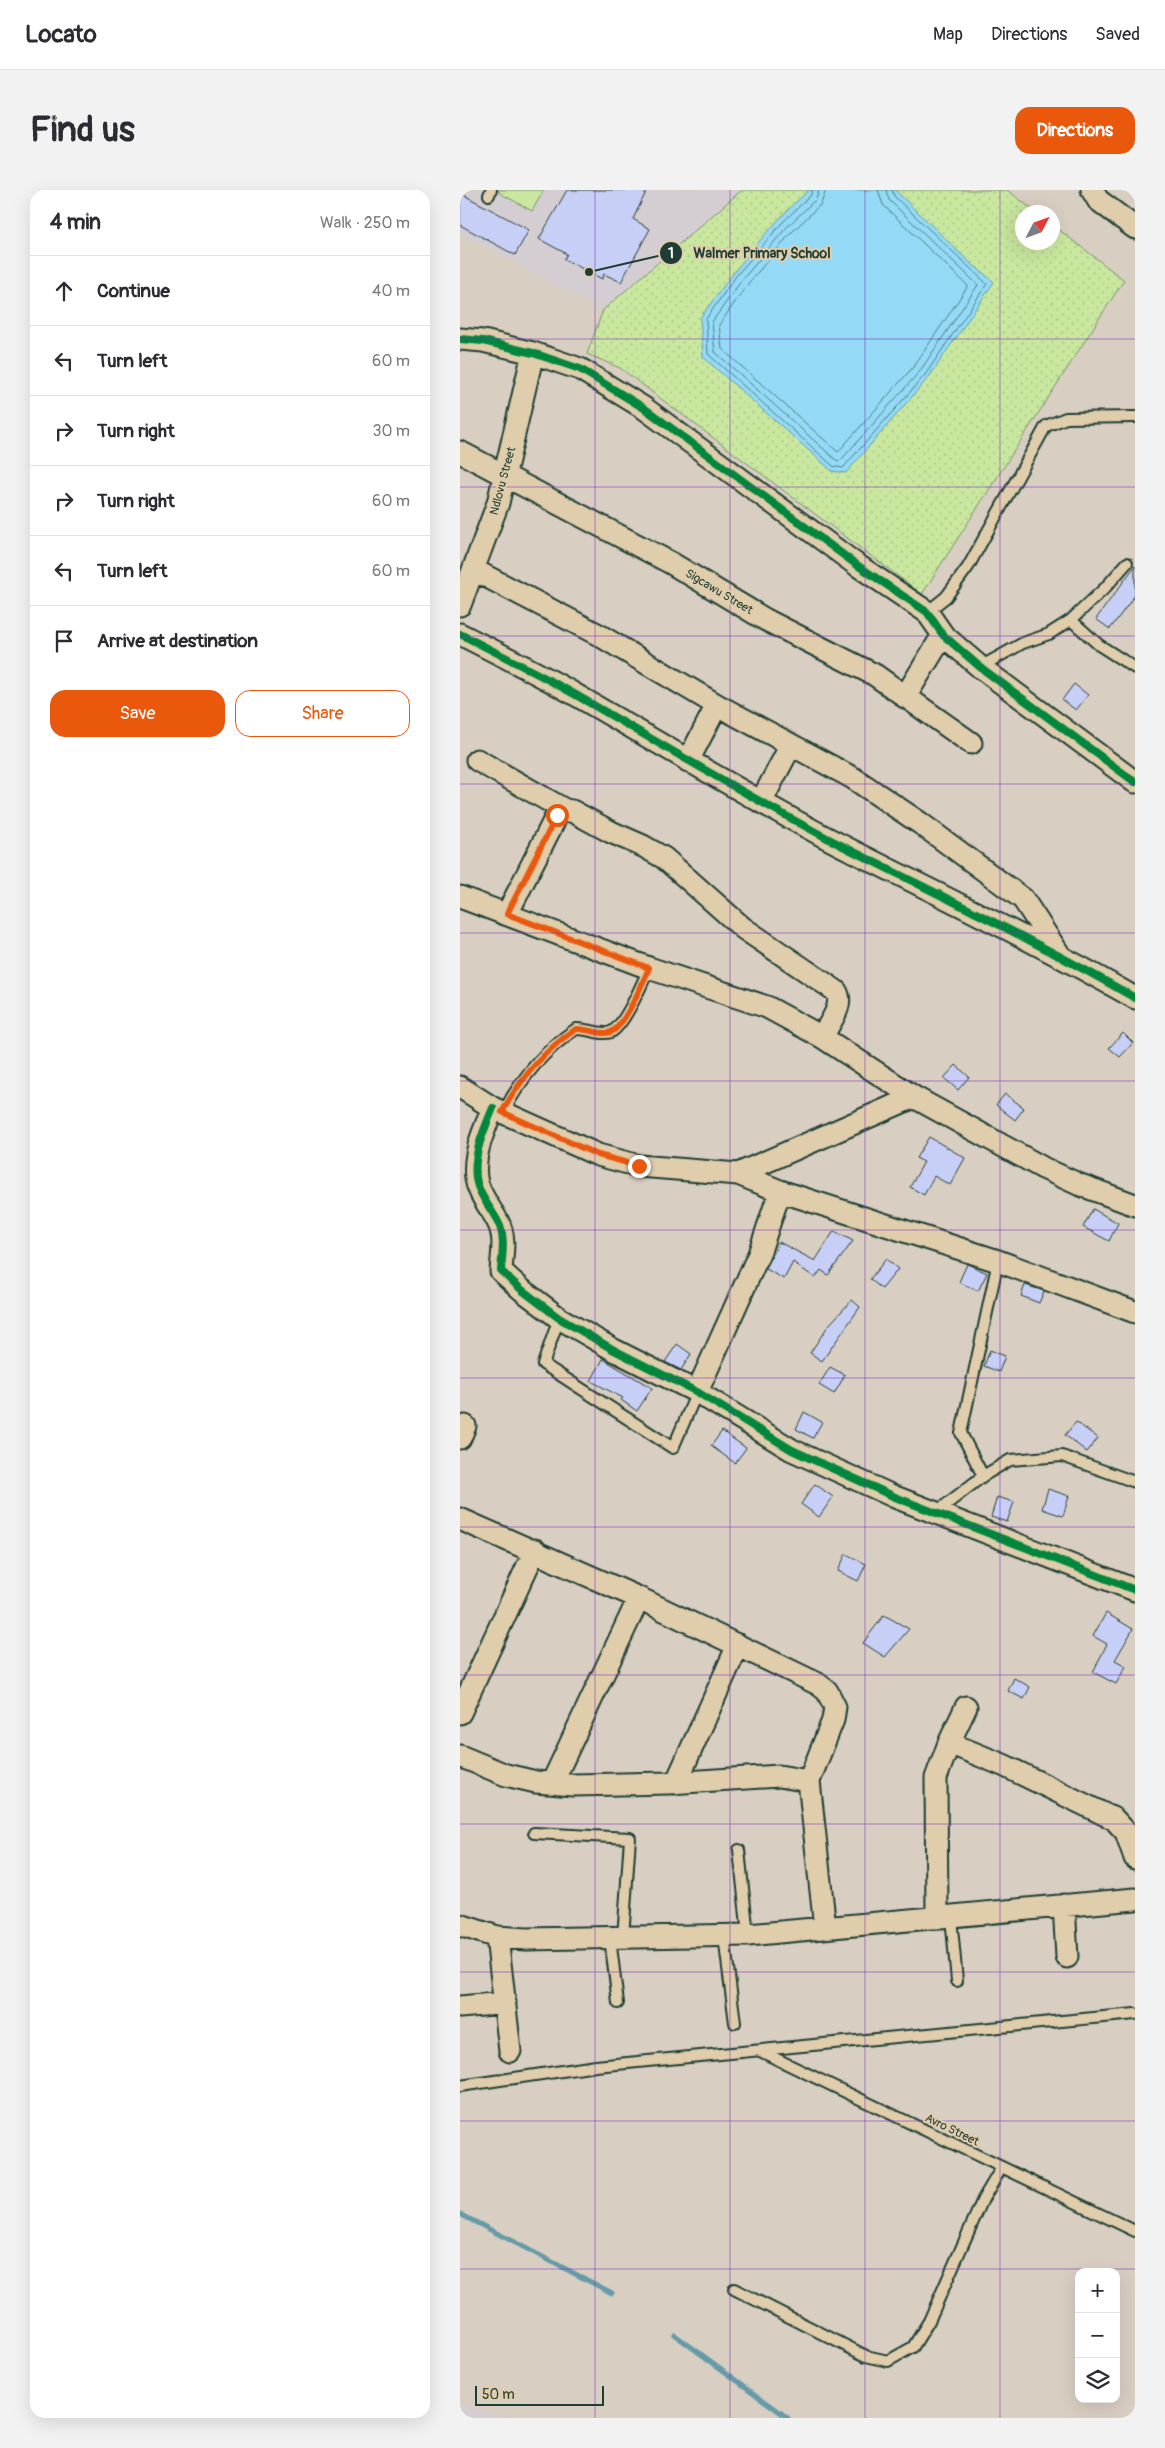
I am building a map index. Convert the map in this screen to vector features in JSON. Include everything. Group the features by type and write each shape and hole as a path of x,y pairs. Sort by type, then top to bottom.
{"street":[{"path":"1091,193 1135,228"},
{"path":"460,339 483,341 533,353 580,368 644,408 857,565 927,612 944,635 980,667 1135,782"},
{"name":"Ndlovu Street","path":"460,606 468,577 506,476 533,353"},
{"name":"Sigcawu Street","path":"460,452 671,563 766,620 875,675 971,743"},
{"path":"468,577 599,635 717,705 860,783 920,823 1023,898 1059,954"},
{"path":"460,634 574,694 761,802 943,898 1059,954 1135,998"},
{"path":"906,697 944,635"},
{"path":"688,761 717,705"},
{"path":"761,802 791,745"},
{"path":"477,760 565,810 643,846 664,858 743,928 836,990 840,997 840,1004 822,1037"},
{"path":"507,914 557,815 565,810"},
{"path":"460,897 649,968 767,1007 822,1037 914,1097 1043,1168 1078,1184 1135,1204"},
{"path":"460,1087 498,1110 598,1155 639,1166 738,1174 780,1191 998,1261 1135,1312"},
{"path":"738,1174 914,1097"},
{"path":"498,1110 481,1136 476,1162 476,1180 485,1201 499,1224 503,1238 502,1271 522,1290 559,1318 614,1350 697,1392 792,1450 935,1512 1135,1590"},
{"path":"697,1392 759,1254 780,1191"},
{"path":"460,1519 534,1550 639,1598 818,1684 827,1691 835,1707 833,1720 809,1782 825,1928"},
{"path":"460,1713 534,1550"},
{"path":"552,1783 639,1598"},
{"path":"676,1783 738,1645"},
{"path":"944,1917 936,1778 949,1743 966,1708"},
{"path":"949,1743 1003,1765 1114,1819 1130,1838 1135,1858"},
{"path":"460,1756 506,1775 573,1785 676,1783 779,1776 809,1782"},
{"path":"460,1925 496,1937 526,1939 724,1936 1135,1899"},
{"path":"1064,1905 1067,1957"},
{"path":"496,1937 510,2050"},
{"path":"460,2007 504,2003"}],"lane":[{"path":"927,612 946,597 968,568 1046,426 1066,418 1135,417"},
{"path":"980,667 1023,643 1049,634 1071,620 1128,563"},
{"path":"1071,620 1099,644 1135,668"},
{"path":"498,1110 517,1086 564,1037 576,1029 606,1032 617,1026 638,992 649,968"},
{"path":"983,1476 961,1433 998,1261"},
{"path":"559,1318 542,1364 673,1448 697,1392"},
{"path":"935,1512 983,1476 1010,1460 1062,1456 1135,1482"},
{"path":"534,1833 630,1838 616,1938 618,2003"},
{"path":"739,1850 748,1935"},
{"path":"944,1917 957,1981"},
{"path":"724,1936 735,2023"},
{"path":"460,2086 596,2066 1135,2014"},
{"name":"Avro Street","path":"759,2050 1135,2231"},
{"path":"734,2289 866,2356 888,2361 912,2347 929,2321 983,2199 1002,2167"}],"shaded area":[{"path":"460,190 742,190 603,310 460,234"},
{"path":"460,2404 508,2418 460,2418"}],"green space":[{"path":"499,190 544,190 532,211 498,192"},
{"path":"742,190 1007,190 1027,205 1015,205 1015,250 1060,250 1060,230 1124,280 922,594 620,368 587,354 603,310"}],"water":[{"path":"809,190 895,190 966,259 994,282 929,377 846,473 832,471 703,357 700,318 738,267 765,235"}],"building":[{"path":"567,190 647,190 633,219 650,229 621,282 604,274 602,279 564,259 567,254 539,239"},
{"path":"460,193 529,230 515,255 460,225"},
{"path":"1135,566 1135,595 1110,629 1096,619"},
{"path":"1074,684 1088,695 1076,710 1062,700"},
{"path":"1123,1033 1133,1043 1120,1057 1109,1048"},
{"path":"956,1065 969,1077 958,1090 944,1078"},
{"path":"1005,1094 1024,1108 1015,1120 996,1105"},
{"path":"929,1137 965,1158 950,1185 934,1176 924,1195 910,1187 924,1162 916,1158"},
{"path":"1093,1209 1118,1223 1109,1241 1083,1227"},
{"path":"834,1231 853,1241 828,1275 821,1270 815,1278 793,1262 784,1279 766,1269 779,1242 815,1261"},
{"path":"886,1259 898,1269 882,1289 870,1279"},
{"path":"967,1264 987,1273 978,1291 959,1282"},
{"path":"1025,1285 1044,1291 1039,1303 1021,1296"},
{"path":"852,1300 860,1307 822,1361 810,1353 828,1326"},
{"path":"677,1344 691,1354 681,1370 665,1362"},
{"path":"990,1350 1005,1356 999,1372 984,1366"},
{"path":"603,1359 652,1388 637,1411 621,1400 623,1398 591,1381"},
{"path":"830,1367 845,1375 834,1394 819,1385"},
{"path":"804,1412 822,1422 813,1438 796,1429"},
{"path":"1076,1422 1098,1438 1087,1452 1065,1435"},
{"path":"722,1431 746,1448 735,1463 711,1446"},
{"path":"815,1484 833,1497 819,1517 801,1504"},
{"path":"1048,1489 1069,1496 1063,1516 1042,1509"},
{"path":"997,1497 1014,1502 1007,1522 991,1517"},
{"path":"846,1554 866,1564 858,1581 838,1571"},
{"path":"1106,1613 1133,1629 1115,1660 1126,1666 1116,1684 1093,1672 1107,1644 1093,1636"},
{"path":"884,1615 909,1629 885,1657 863,1643"},
{"path":"1014,1678 1030,1687 1024,1699 1008,1691"}],"waterway":[{"path":"460,2214 612,2293"},
{"path":"675,2335 788,2418"}],"cycle path":[{"path":"460,339 483,341 533,353 580,369 644,408 857,565 927,612 943,635 980,667 1135,782"},
{"path":"460,634 562,687 795,821 1021,936 1135,998"},
{"path":"493,1108 480,1142 476,1160 476,1178 479,1190 498,1222 502,1234 501,1271 522,1290 559,1318 614,1350 697,1392 792,1450 895,1497 1135,1590"}],"place":[{"name":"Walmer Primary School","path":"589,272"}],"route":[{"path":"557,815 507,914 649,968 638,992 617,1026 610,1032 576,1029 564,1037 517,1086 502,1112 598,1155 639,1166"}]}
